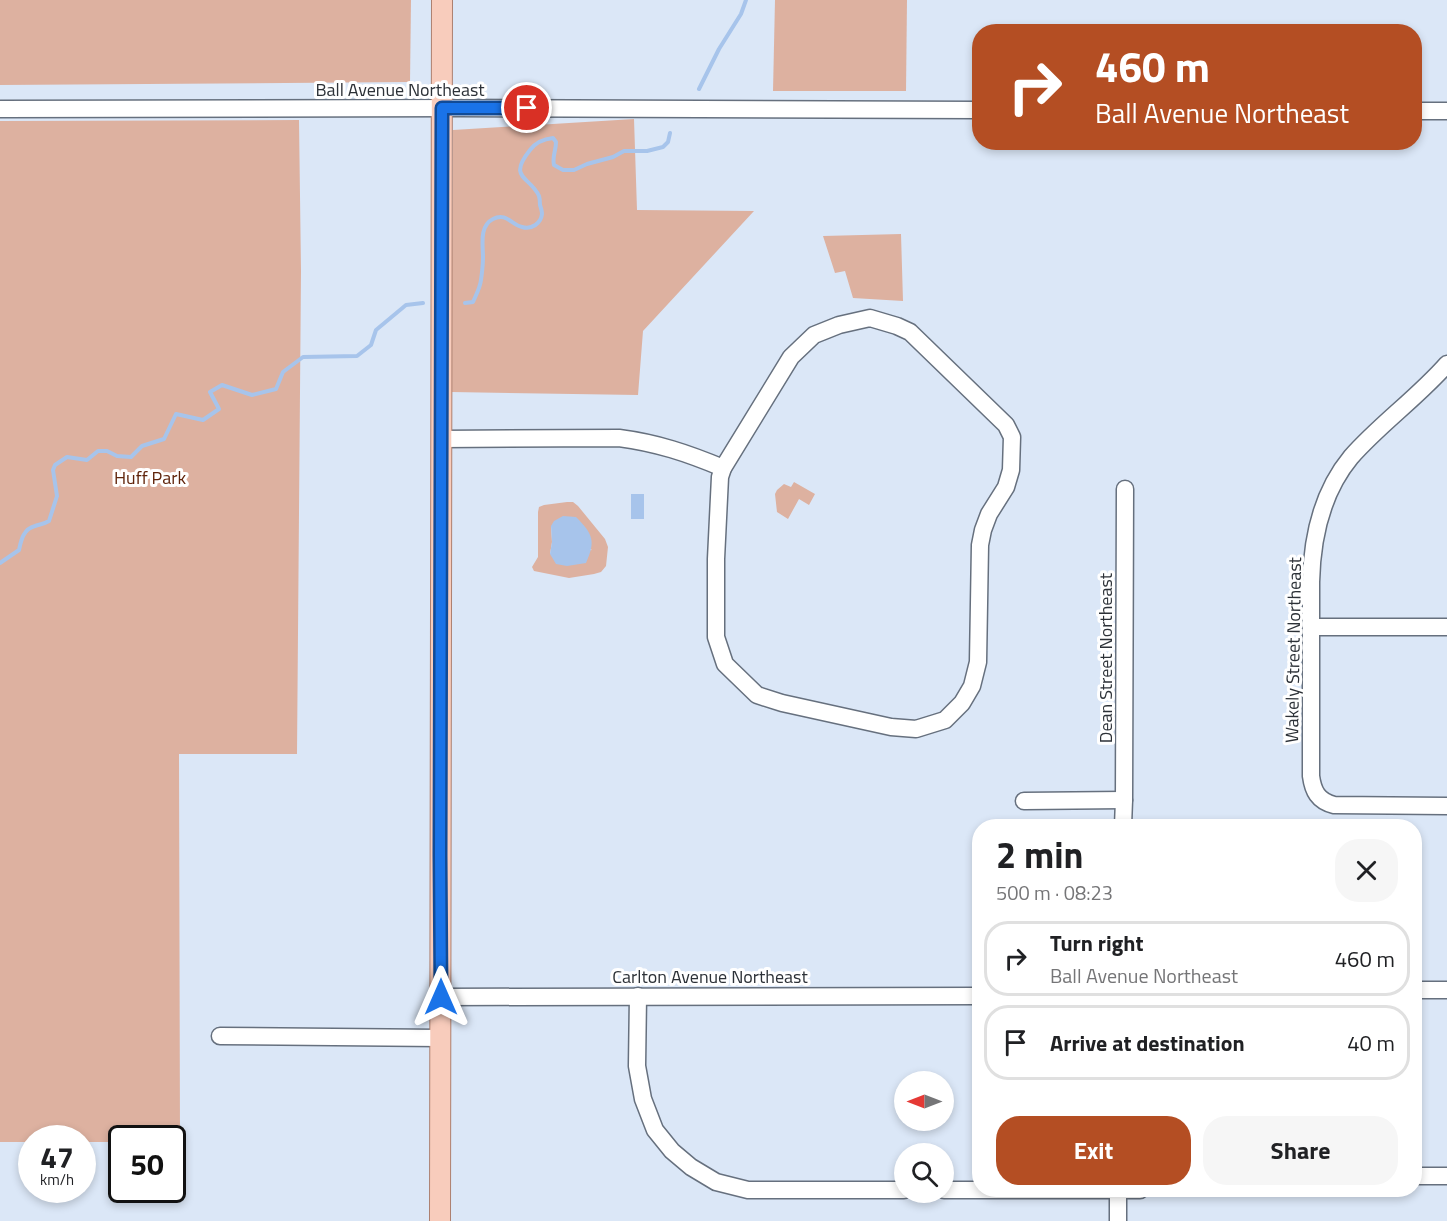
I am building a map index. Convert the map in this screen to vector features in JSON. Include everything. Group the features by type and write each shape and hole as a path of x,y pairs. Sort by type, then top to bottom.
{"main road":[{"path":"440,1221 442,0"}],"street":[{"name":"Ball Avenue Northeast","path":"0,110 442,108 972,110"},
{"path":"1422,111 1447,111"},
{"path":"870,318 910,332 1006,425 1012,437 1011,470 1006,487 989,514 980,545 978,662 972,686 962,703 945,720 916,729 891,727 782,704 757,695 725,664 716,637 716,549 720,477 723,468 791,357 814,334 870,318"},
{"name":"Wakely Street Northeast","path":"1447,364 1428,385 1350,458 1334,482 1322,510 1312,554 1311,582 1311,776 1317,795 1334,805 1447,806"},
{"path":"441,439 619,438 641,441 687,453 723,468"},
{"name":"Dean Street Northeast","path":"1123,819 1125,489"},
{"path":"1312,627 1447,627"},
{"path":"1024,801 1124,800"},
{"path":"1422,990 1447,990"},
{"path":"638,996 638,1066 643,1100 655,1130 672,1151 691,1167 716,1182 748,1190 894,1190"},
{"name":"Carlton Avenue Northeast","path":"441,997 972,996"},
{"path":"220,1036 441,1038"},
{"path":"1422,1176 1447,1176"},
{"path":"954,1190 972,1190"},
{"path":"1118,1197 1118,1221"}],"green space":[{"path":"0,0 411,0 410,82 0,85"},
{"path":"775,0 907,0 906,91 773,91"},
{"path":"634,119 637,210 754,211 643,331 638,395 451,392 453,130"},
{"name":"Huff Park","path":"299,120 301,271 297,754 179,754 180,1125 108,1125 108,1142 96,1142 96,1125 18,1125 18,1142 0,1142 0,121"},
{"path":"901,234 903,301 853,298 845,271 835,273 823,236"},
{"path":"794,482 815,494 809,505 799,499 788,519 777,512 775,494 784,484 791,487"},
{"path":"573,502 578,506 605,539 608,547 606,566 601,572 569,578 534,571 532,567 538,557 538,512 539,507","holes":["551,526 592,550 550,554"]}],"water":[{"path":"631,494 644,494 644,519 631,519"},
{"path":"563,516 576,517 589,533 592,543 586,563 567,566 556,564 550,554 551,526 554,521"}],"waterway":[{"path":"699,89 719,49 741,14 746,0"},
{"path":"465,303 473,302 480,286 483,236 489,222 502,217 518,226 529,228 540,220 542,213 539,196 520,172 523,159 535,145 553,138 556,142 554,165 563,170 574,170 624,151 647,151 663,147 668,142 670,133"},
{"path":"0,563 19,550 23,536 28,530 49,521 57,496 53,470 55,465 67,457 87,460 98,451 131,457 142,446 164,439 176,414 203,420 219,409 210,392 222,385 252,395 276,389 283,372 303,357 357,356 371,345 376,330 406,305 423,303"}],"route":[{"path":"441,997 442,108 527,108"}]}
